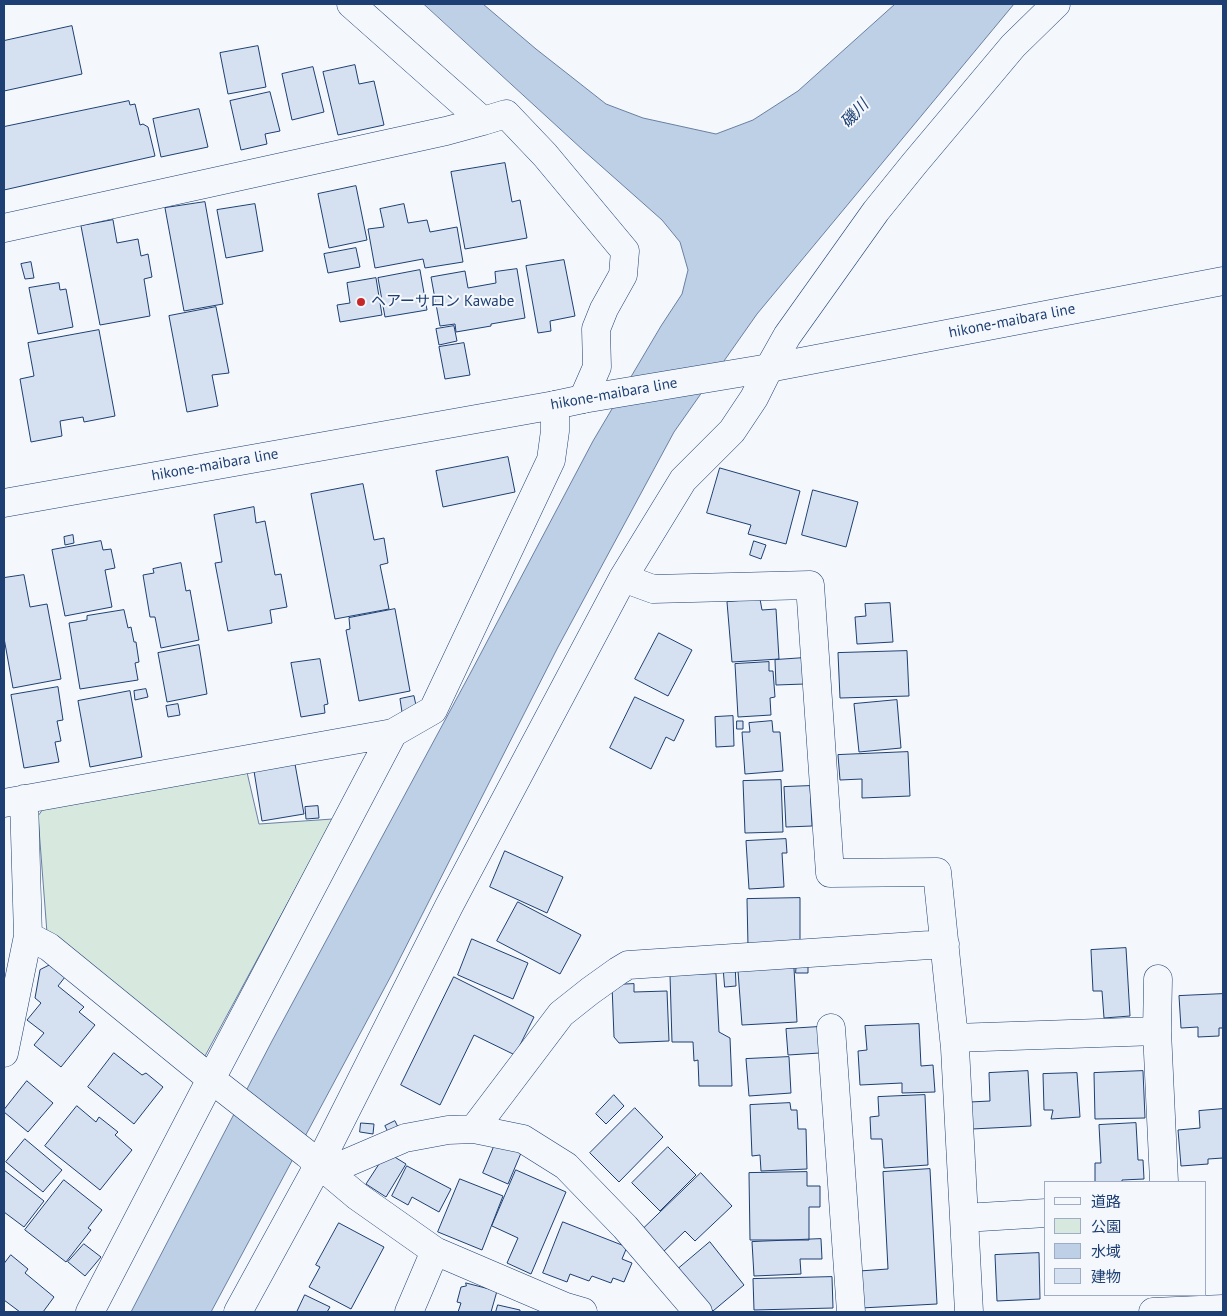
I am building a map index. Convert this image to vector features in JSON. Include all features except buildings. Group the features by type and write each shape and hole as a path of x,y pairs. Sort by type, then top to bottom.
{"street":[{"path":"351,4 483,121"},
{"path":"238,1312 318,1163 449,906 623,578 683,480 732,431 754,398 759,369 787,336 876,210 1013,46 1056,4"},
{"path":"4,228 446,131 506,114 545,155 625,251 623,275 604,309 596,329 597,367 590,398"},
{"name":"hikone-maibara line","path":"4,503 759,369 1223,282"},
{"path":"4,1054 28,936 14,801 394,733 433,710 551,460 556,431 555,405"},
{"path":"623,578 653,589 810,585 830,874 937,872 954,1038 968,1312"},
{"path":"90,1312 394,733"},
{"path":"28,936 49,947 357,1196 435,1251 571,1310"},
{"path":"474,1129 561,1014 628,965 944,944"},
{"path":"1158,979 1157,1031 1164,1181"},
{"path":"831,1028 851,1312"},
{"path":"954,1038 1157,1031"},
{"path":"318,1163 405,1138 448,1130 474,1129 524,1139 566,1166 625,1227 698,1312"},
{"path":"964,1218 1044,1213"},
{"path":"409,1312 435,1251"},
{"path":"1165,1309 1223,1309"}],"green space":[{"path":"246,768 259,824 333,819 205,1056 47,933 38,816 46,805"}],"water":[{"name":"磯川","path":"424,4 483,4 606,104 643,118 716,134 753,120 798,91 895,4 1014,4 757,314 674,432 558,647 392,974 211,1312 131,1312 272,1041 593,441 682,294 688,270 680,242 662,220"}],"place":[{"name":"ヘアーサロン Kawabe","path":"361,302"}]}
